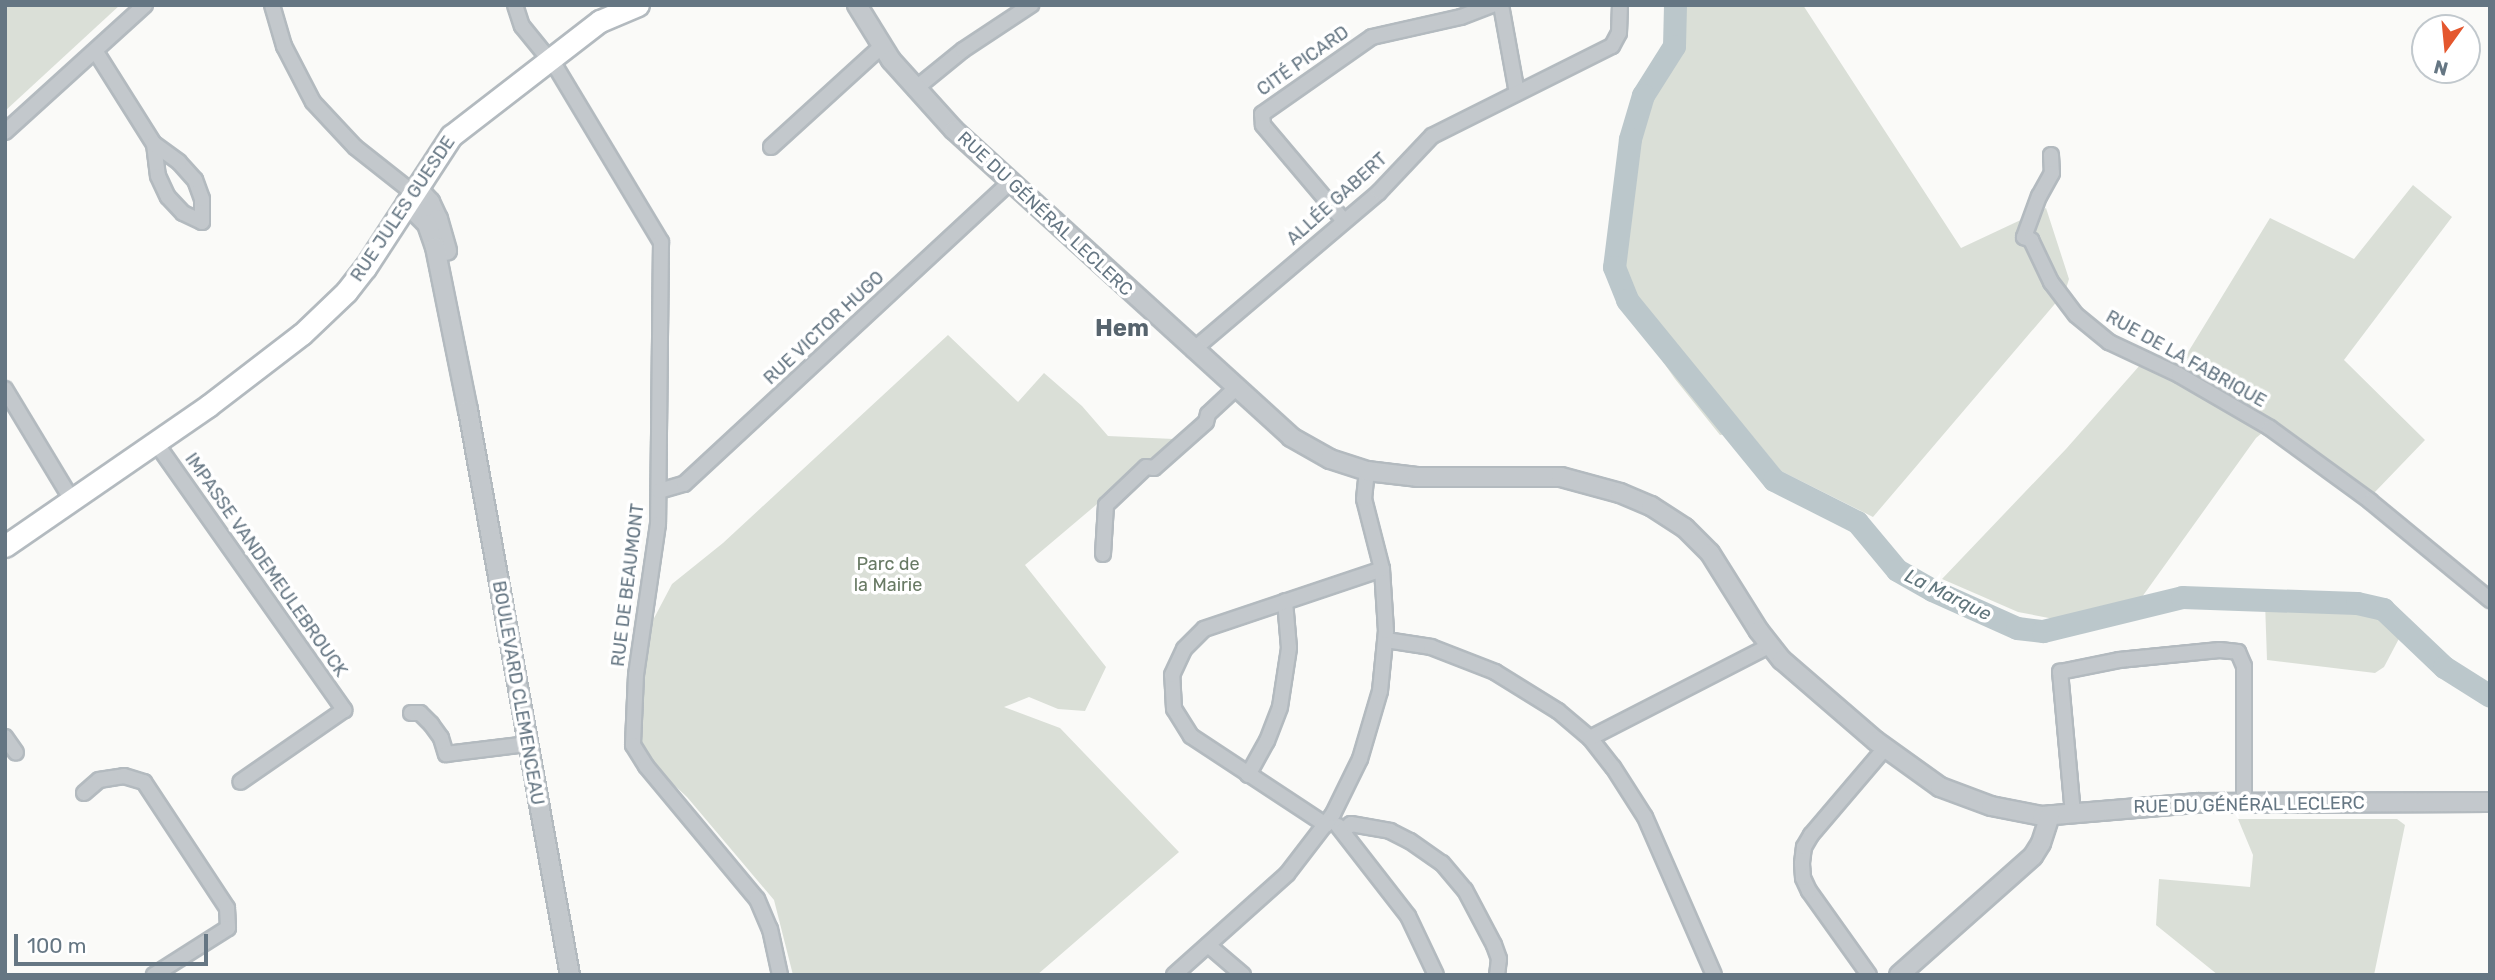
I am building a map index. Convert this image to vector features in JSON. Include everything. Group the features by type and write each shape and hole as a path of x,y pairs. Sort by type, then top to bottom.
{"main road":[{"name":"RUE JULES GUESDE","path":"5,546 156,443 237,384 320,317 355,281 451,136 600,21 638,5"}],"street":[{"path":"5,132 145,5"},
{"path":"272,5 284,46 313,102 355,148 411,194"},
{"name":"RUE DE BEAUMONT","path":"514,5 526,33 549,58 661,242 657,534 635,684 633,745 646,766 757,899 770,929 780,975"},
{"name":"RUE DU GÉNÉRAL LECLERC","path":"857,5 882,46 915,89 1010,182 1301,444 1338,463 1367,471 1417,477 1561,477 1637,499 1676,521 1703,544 1724,571 1769,646 1798,675 1885,748 1928,780 1954,793 2006,810 2050,816 2174,804 2490,802"},
{"path":"915,89 963,50 1031,5"},
{"name":"CITÉ PICARD","path":"1344,221 1263,125 1262,114 1366,40 1461,17 1493,5"},
{"path":"1501,5 1517,93"},
{"name":"ALLÉE GABERT","path":"1193,349 1384,187 1432,136 1612,46 1619,33 1620,5"},
{"path":"771,147 882,46"},
{"path":"96,52 154,144 179,162 195,180 202,199 202,222 183,213 168,197 159,176 154,144"},
{"name":"RUE DE LA FABRIQUE","path":"2051,155 2052,173 2039,196 2024,237 2031,240 2051,282 2076,315 2109,342 2189,380 2270,428 2375,506 2490,600"},
{"name":"RUE VICTOR HUGO","path":"659,491 684,484 1010,182"},
{"name":"BOULEVARD CLEMENCEAU","path":"411,194 430,202 442,229 468,410 570,975"},
{"path":"1103,554 1105,505 1146,467 1154,468 1196,431 1206,422 1208,414 1236,388"},
{"path":"5,389 72,500"},
{"name":"IMPASSE VANDEMEULEBROUCK","path":"156,443 344,710 240,782"},
{"path":"1174,975 1280,882 1327,823 1350,781 1368,738 1380,691 1386,640 1382,569 1364,499 1367,471"},
{"path":"1344,830 1327,823 1248,775 1186,730 1174,709 1172,675 1184,649 1204,629 1382,569"},
{"path":"1248,775 1267,741 1280,707 1289,648 1285,601"},
{"path":"1386,640 1431,647 1495,671 1558,711 1590,738 1622,780 1648,823 1714,975"},
{"path":"1590,738 1769,646"},
{"path":"2073,814 2060,671 2119,660 2220,650 2238,652 2244,666 2244,804"},
{"path":"411,713 420,713 431,724 446,754 528,744"},
{"path":"5,737 16,753"},
{"path":"1869,975 1805,885 1801,863 1804,847 1811,835 1885,748"},
{"path":"84,793 99,780 124,776 144,782 227,908 229,928 154,975"},
{"path":"1899,975 2032,856 2041,843 2050,816"},
{"path":"1344,830 1351,824 1390,831 1410,841 1441,863 1465,890 1488,933 1497,952 1497,975"},
{"path":"1344,830 1345,839 1381,878 1408,916 1436,975"},
{"path":"1208,945 1243,975"}],"green space":[{"path":"5,5 120,5 5,111"},
{"path":"1671,5 1803,5 1961,248 2046,208 2069,279 2065,292 1873,517 1781,471 1749,432 1720,435 1675,379 1610,285 1610,234 1632,104 1657,67 1668,42"},
{"path":"2413,185 2452,217 2344,360 2425,440 2374,493 2275,422 2256,438 2142,597 2054,619 2018,612 1942,579 2066,449 2148,356 2179,367 2270,218 2354,259"},
{"name":"Parc de la Mairie","path":"948,335 1018,402 1044,373 1082,406 1108,436 1174,439 1025,565 1106,667 1085,711 1058,709 1029,697 1004,707 1060,728 1179,852 1037,975 793,975 774,900 687,797 642,755 638,743 639,719 652,622 672,584 723,543"},
{"path":"2265,602 2357,606 2382,613 2403,631 2384,667 2375,673 2267,660"},
{"path":"2238,819 2397,819 2405,825 2374,975 2218,975 2156,925 2159,879 2250,887 2253,855"}],"waterway":[{"name":"La Marque","path":"1675,5 1674,46 1643,95 1630,139 1614,267 1627,300 1774,480 1857,522 1897,570 1932,590 2017,628 2043,631 2182,597 2357,603 2383,609 2444,667 2490,696"}],"district":[{"name":"Hem","path":"1122,329"}]}
